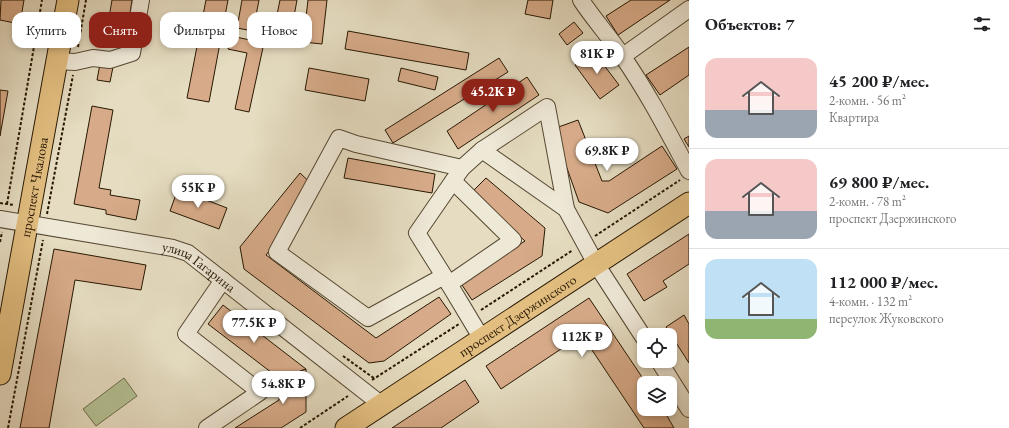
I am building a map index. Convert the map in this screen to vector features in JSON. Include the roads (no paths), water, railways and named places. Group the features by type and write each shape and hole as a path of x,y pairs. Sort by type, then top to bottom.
{"main road":[{"name":"проспект Чкалова","path":"0,374 36,225 66,62 68,0"},
{"name":"проспект Дзержинского","path":"346,428 689,203"}],"street":[{"path":"66,62 93,58 110,60 132,54 141,0"},
{"path":"581,0 623,56 663,123 686,174"},
{"path":"623,56 689,9"},
{"path":"482,339 418,233 458,175 482,150 547,107 566,209 596,264 638,328"},
{"path":"339,138 458,175 513,240 446,280 368,318 277,252 339,138"},
{"path":"482,150 566,209"},
{"name":"улица Гагарина","path":"3,214 36,225 173,248 188,254 382,405"},
{"path":"207,428 260,392 186,334 223,280"},
{"path":"663,368 689,408"}]}
